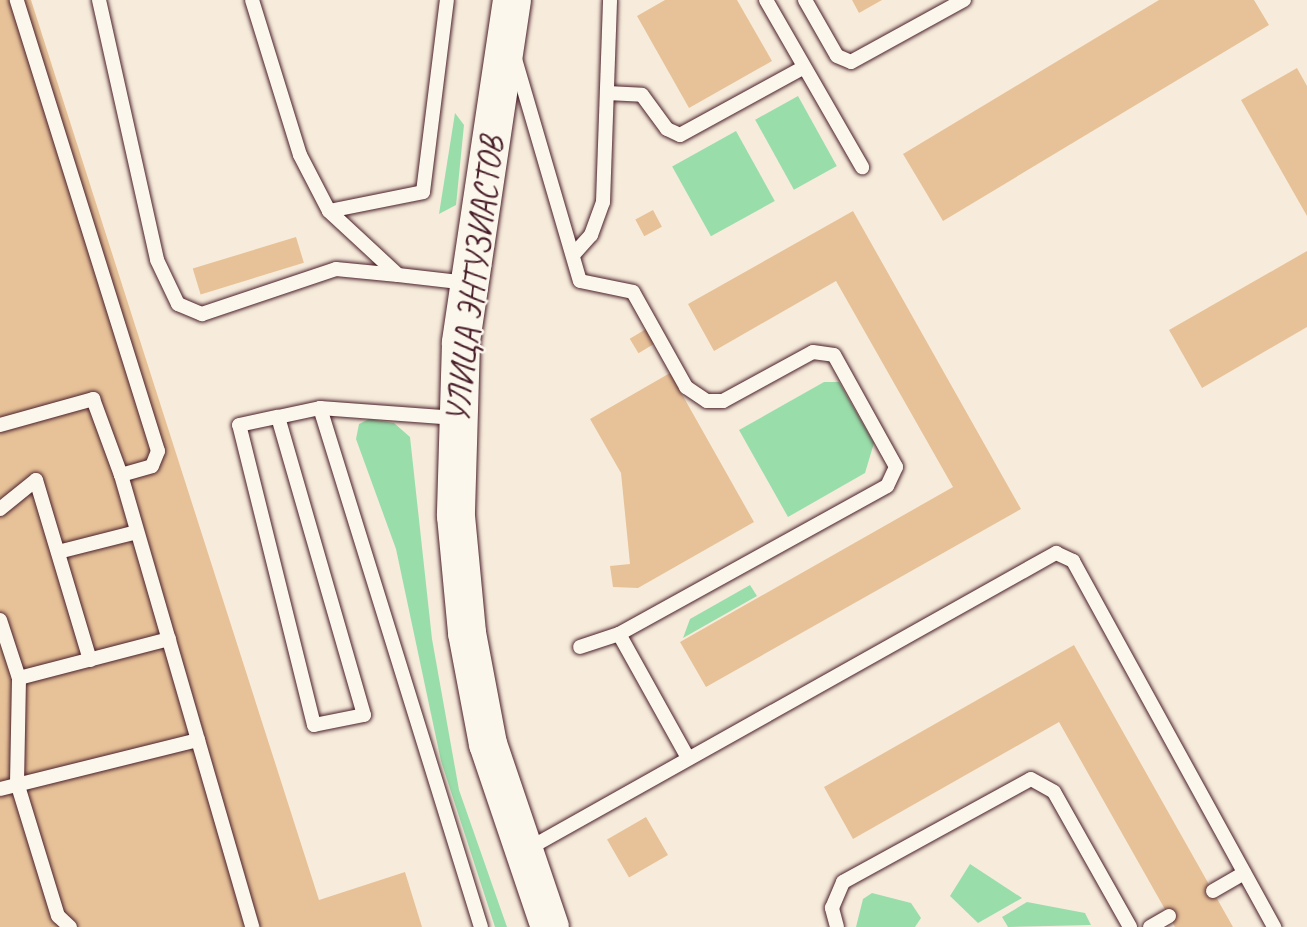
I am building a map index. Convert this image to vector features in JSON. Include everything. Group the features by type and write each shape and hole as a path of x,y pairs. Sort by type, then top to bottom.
{"main road":[{"name":"УЛИЦА ЭНТУЗИАСТОВ","path":"512,11 469,284 456,418 456,516 467,633 488,744 522,853 550,927"}],"lane":[{"path":"17,0 158,452 152,466 121,475"},
{"path":"99,0 157,260 178,304 202,314 336,269 469,284"},
{"path":"252,0 300,155 329,211 398,275"},
{"path":"329,211 423,192 447,0"},
{"path":"573,255 601,214 610,0"},
{"path":"766,0 862,167"},
{"path":"805,0 837,56 851,62 964,0"},
{"path":"512,11 580,281 633,292 686,387 701,399 723,401 813,352 834,355 896,467 887,486 619,634 580,647"},
{"path":"607,93 642,95 667,129 680,135 804,67"},
{"path":"0,425 93,399 121,475 252,927"},
{"path":"320,408 481,927"},
{"path":"278,416 364,715 314,725 239,425 278,416 320,408 456,418"},
{"path":"0,509 36,480 90,660"},
{"path":"58,552 137,532"},
{"path":"522,853 1048,555 1063,554 1073,561 1274,927"},
{"path":"0,620 19,678 17,783 58,916 70,927"},
{"path":"619,634 688,758"},
{"path":"19,678 169,639"},
{"path":"0,789 198,740"},
{"path":"837,927 832,908 843,882 1031,779 1054,792 1130,927"},
{"path":"1213,891 1244,873"},
{"path":"1150,927 1169,916"}],"green space":[{"path":"798,96 837,166 794,190 755,120"},
{"path":"455,113 464,125 456,205 439,214"},
{"path":"736,131 775,201 711,236 672,166"},
{"path":"824,382 839,382 874,443 865,473 788,517 739,430"},
{"path":"369,419 394,423 410,437 432,639 459,790 507,927 495,927 441,761 396,549 356,439 359,424"},
{"path":"750,585 757,596 683,638 690,619"},
{"path":"970,864 1022,898 978,923 950,896"},
{"path":"872,893 911,903 921,918 915,927 856,927 863,899"},
{"path":"1027,902 1085,913 1091,925 1008,927 1002,917"}],"building":[{"path":"0,0 31,0 319,900 405,872 422,927 0,927"},
{"path":"665,0 737,0 772,61 689,108 637,16"},
{"path":"852,0 882,0 859,13"},
{"path":"1159,0 1254,0 1269,25 943,221 903,154"},
{"path":"1297,68 1307,86 1307,216 1241,100"},
{"path":"653,210 662,227 644,236 635,219"},
{"path":"853,211 1021,509 706,687 680,642 953,487 836,281 714,351 688,304"},
{"path":"296,237 304,263 201,294 193,269"},
{"path":"1307,251 1307,327 1202,388 1169,330"},
{"path":"646,329 655,344 638,353 630,339"},
{"path":"670,373 754,522 638,588 613,587 610,566 630,564 621,473 590,419"},
{"path":"1074,645 1233,927 1175,927 1059,722 853,839 824,787"},
{"path":"646,817 668,855 629,878 607,840"}]}
